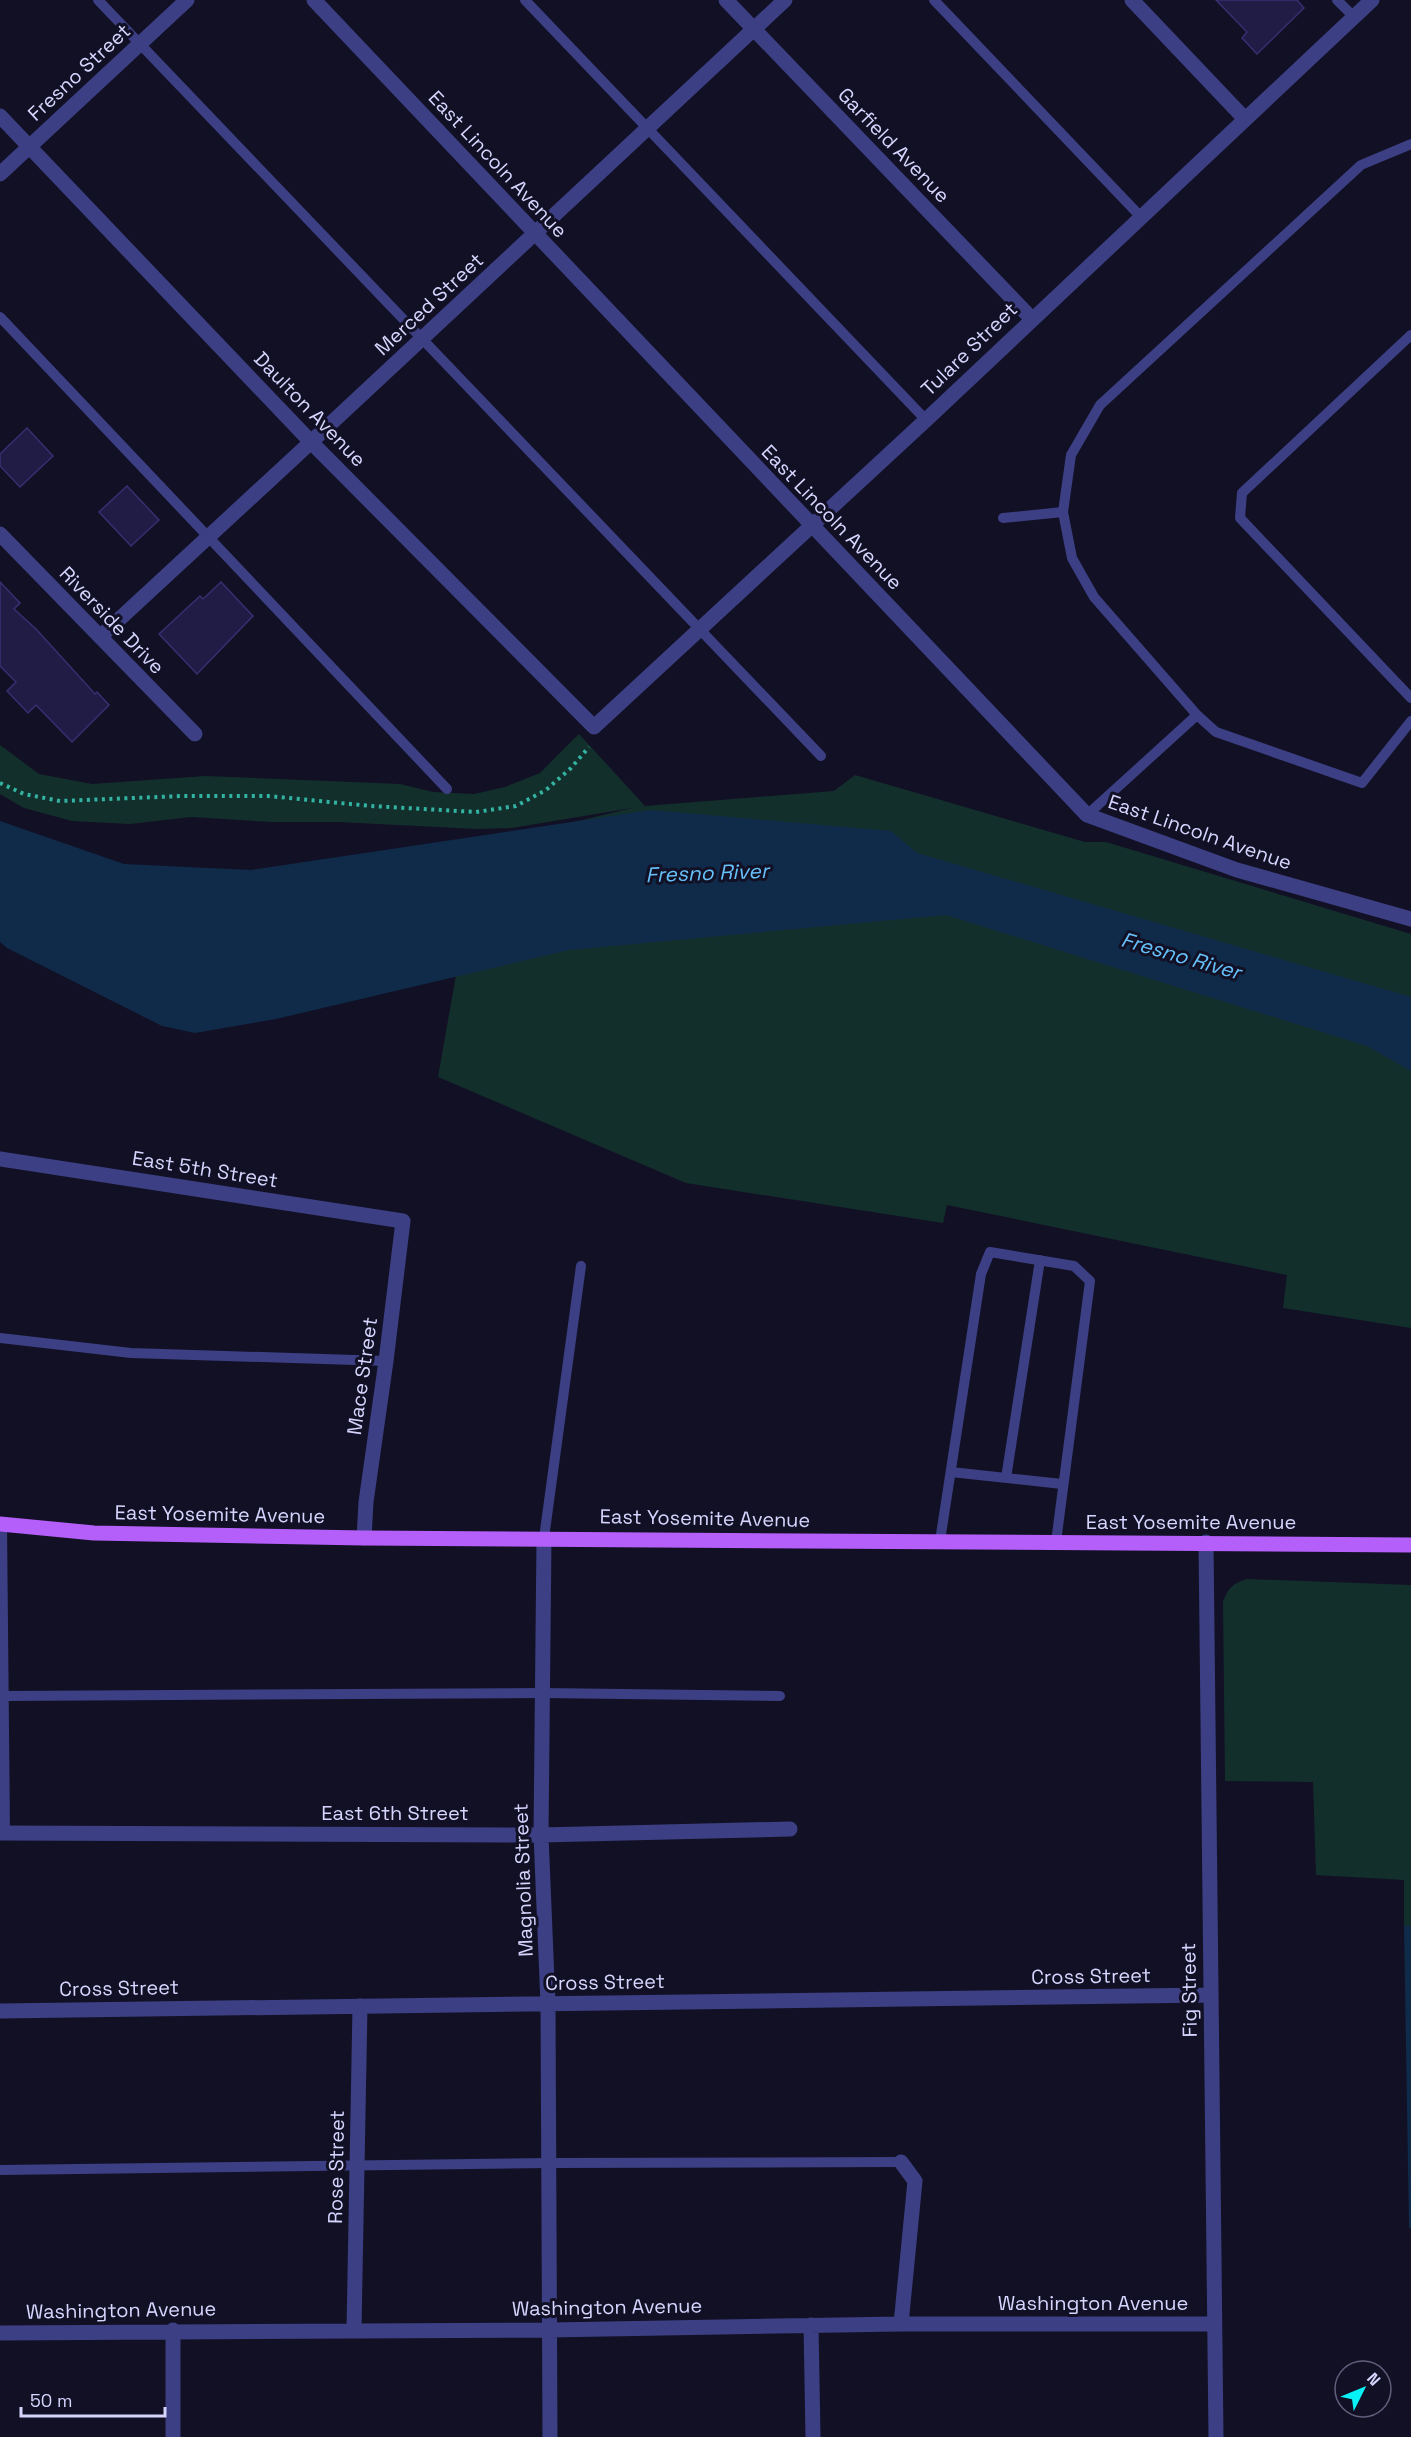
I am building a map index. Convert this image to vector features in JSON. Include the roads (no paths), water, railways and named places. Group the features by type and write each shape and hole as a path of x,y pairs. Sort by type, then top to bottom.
{"main road":[{"name":"East Yosemite Avenue","path":"1,1524 94,1533 364,1538 1411,1545"}],"street":[{"name":"Fresno Street","path":"0,174 187,0"},
{"name":"East Lincoln Avenue","path":"314,0 1087,815 1237,870 1411,919"},
{"name":"Garfield Avenue","path":"726,0 1032,318"},
{"name":"Merced Street","path":"100,637 785,0"},
{"path":"1132,0 1245,119"},
{"name":"Tulare Street","path":"594,728 926,420 1372,0"},
{"name":"Daulton Avenue","path":"0,116 311,442 594,728"},
{"name":"Riverside Drive","path":"0,534 195,734"},
{"name":"East 5th Street","path":"0,1159 403,1221"},
{"name":"Mace Street","path":"364,1538 366,1502 403,1221"},
{"name":"Magnolia Street","path":"544,1538 542,1835 548,2004 550,2437"},
{"name":"Fig Street","path":"1206,1542 1216,2437"},
{"name":"East 6th Street","path":"2,1833 542,1835 790,1829"},
{"name":"Cross Street","path":"0,2011 1210,1995"},
{"name":"Rose Street","path":"354,2329 360,2006"},
{"path":"901,2162 915,2181 902,2324"},
{"name":"Washington Avenue","path":"0,2333 354,2329 549,2330 902,2324 1214,2324"},
{"path":"811,2325 813,2437"},
{"path":"173,2330 173,2437"}],"lane":[{"path":"99,0 821,756"},
{"path":"525,0 926,420"},
{"path":"934,0 1141,217"},
{"path":"1337,0 1354,17"},
{"path":"1411,144 1361,165 1100,405 1071,455 1063,512 1072,558 1094,597 1197,715 1216,732 1362,783 1411,721"},
{"path":"0,317 447,789"},
{"path":"1411,335 1242,493 1240,518 1411,698"},
{"path":"1003,518 1063,512"},
{"path":"1087,815 1197,715"},
{"path":"940,1541 981,1274 990,1251 1074,1266 1090,1281 1056,1542"},
{"path":"1006,1478 1040,1260"},
{"path":"544,1538 581,1266"},
{"path":"0,1338 131,1353 386,1361"},
{"path":"951,1472 1062,1484"},
{"path":"1,1524 5,1696 2,1833"},
{"path":"5,1696 780,1695"},
{"path":"0,2170 549,2163 901,2162"}],"water":[{"name":"Fresno River","path":"651,810 891,831 917,853 1411,997 1411,1071 1367,1046 946,915 569,950 276,1019 195,1033 162,1026 7,948 0,942 0,821 124,864 251,870"},
{"path":"1404,1926 1411,1926 1411,2228 1409,2228"}]}
